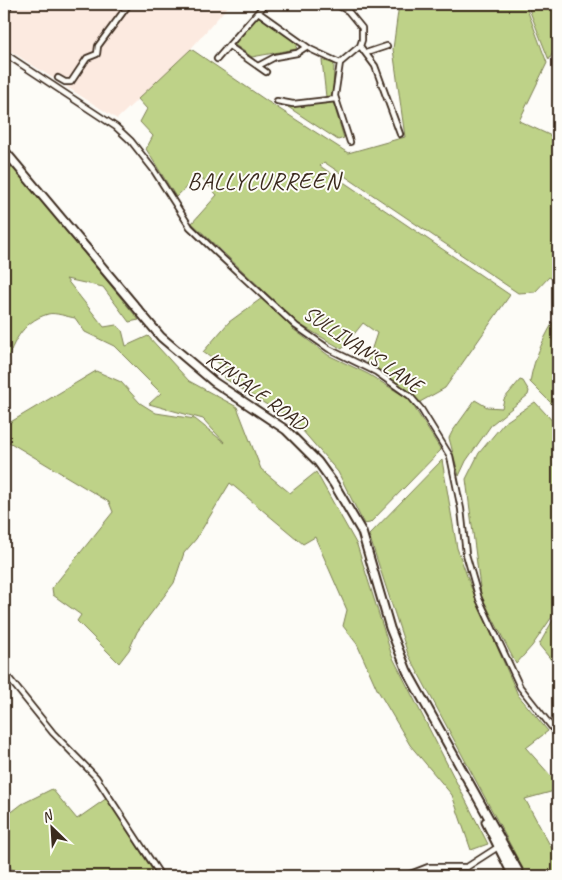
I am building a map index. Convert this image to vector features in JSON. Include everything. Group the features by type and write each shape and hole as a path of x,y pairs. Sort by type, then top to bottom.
{"highway":[{"name":"KINSALE ROAD","path":"4,150 161,337 214,382 286,430 324,469 349,506 362,532 398,650 407,671 520,876"},
{"name":"KINSALE ROAD","path":"465,779 513,876"}],"street":[{"path":"4,14 10,4"},
{"path":"58,78 65,82 71,82 88,58 97,54 98,46 129,4"},
{"path":"217,59 265,4"},
{"path":"336,4 352,13 362,28 360,46 340,63 336,84 336,99 350,142"},
{"path":"348,4 348,11"},
{"path":"258,12 306,47 331,61 340,63"},
{"path":"229,46 266,72"},
{"path":"360,46 376,66 400,134"},
{"path":"366,53 388,46"},
{"path":"258,66 275,56 297,53 306,47"},
{"name":"SULLIVAN'S LANE","path":"4,53 116,127 131,141 190,227 296,326 329,349 376,372 415,402 450,456 458,492 466,554 479,599 520,687 558,735"},
{"path":"277,101 295,104 336,99"},
{"path":"4,672 53,733 96,777 161,876"},
{"path":"405,876 428,867 467,867 498,848"}],"shaded area":[{"path":"4,4 230,4 188,52 117,119 4,47 4,24 10,13 4,9"}],"green space":[{"path":"399,4 525,4 547,63 519,121 558,139 558,283 549,277 535,292 518,293 324,162 320,166 510,295 445,388 420,402 411,392 367,363 377,333 363,323 342,349 299,324 192,223 217,195 199,175 176,197 146,149 153,136 140,122 147,109 138,99 191,49 348,153 405,137 393,49"},
{"path":"527,4 558,4 558,43 549,60"},
{"path":"257,17 262,17 298,43 296,49 252,57 235,45 238,38"},
{"path":"322,60 334,64 333,92 331,96 326,97"},
{"path":"333,102 344,138 338,140 288,107"},
{"path":"4,155 139,320 129,322 103,287 66,279 104,327 116,325 122,330 126,346 148,336 189,381 237,407 261,469 290,493 316,472 357,545 392,656 488,844 471,850 452,795 410,745 377,689 357,644 343,626 347,610 315,537 303,544 230,483 196,539 184,553 174,583 137,632 129,650 119,663 77,621 81,615 53,595 52,588 113,512 109,502 4,439 4,426 96,371 121,382 140,403 156,413 195,419 225,443 203,419 149,404 161,393 114,346 85,332 75,318 48,314 31,323 14,343 4,369"},
{"path":"262,298 293,329 328,355 368,374 409,399 441,450 370,523 364,524 338,472 296,423 224,378 228,370 203,352 229,322"},
{"path":"558,314 558,410 530,382 541,346"},
{"path":"520,380 523,381 529,391 528,395 492,424 466,461 459,476 449,438 452,432 475,400 487,407 502,408 504,399"},
{"path":"535,402 558,427 558,608 532,646 516,664 481,595 466,479 479,453 504,423"},
{"path":"442,460 457,548 471,587 518,695 548,731 526,748 558,784 558,790 525,799 558,860 558,876 527,876 408,654 369,535"},
{"path":"558,611 558,668 539,645"},
{"path":"52,789 77,819 107,798 156,876 16,876 4,856 4,818 22,804"}],"district":[{"name":"BALLYCURREEN","path":"264,181"}]}
